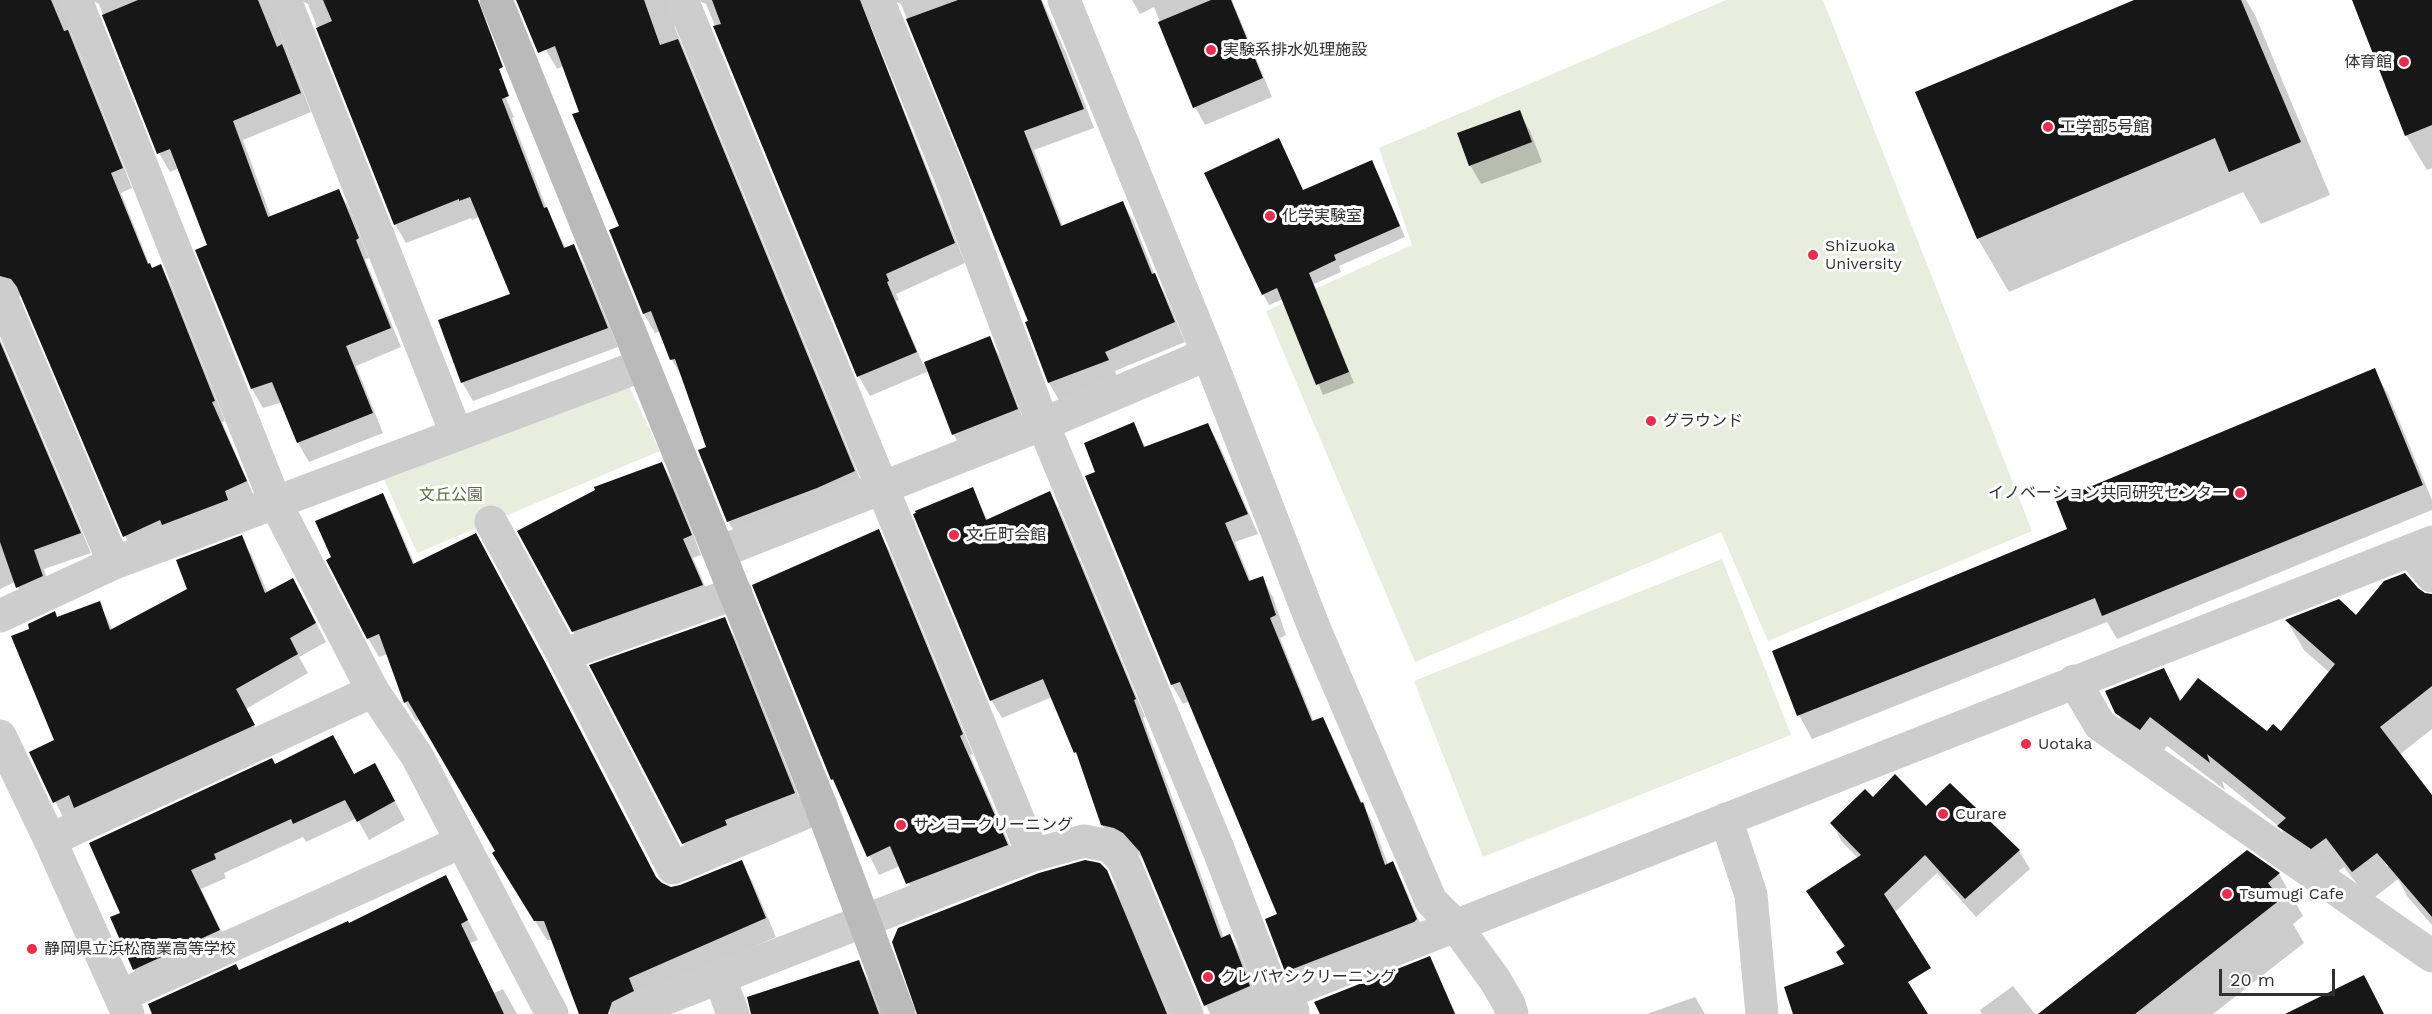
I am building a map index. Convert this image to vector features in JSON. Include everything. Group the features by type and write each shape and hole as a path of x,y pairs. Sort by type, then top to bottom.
{"street":[{"path":"76,0 276,504 374,691 417,756 552,1014"},
{"path":"285,0 456,434"},
{"path":"496,0 821,806 899,1014"},
{"path":"682,0 1033,855"},
{"path":"878,0 950,176 1043,424 1219,851 1286,1006"},
{"path":"1064,0 1208,354 1315,630 1431,901 1455,925 1495,980 1512,1014"},
{"path":"0,294 114,564"},
{"path":"720,552 881,486 1043,424 1208,354"},
{"path":"0,616 114,564 643,365"},
{"path":"491,522 563,655 673,868 821,806"},
{"path":"1231,1014 1286,1006 1455,925 1953,732 2074,681 2422,547 2432,576"},
{"path":"563,655 736,593"},
{"path":"2074,681 2100,725 2432,957"},
{"path":"50,840 374,691"},
{"path":"0,736 50,840 124,1005 461,842"},
{"path":"1726,819 1751,895 1762,1014"},
{"path":"626,1014 1033,855 1084,841 1110,846 1123,860 1187,1014"},
{"path":"720,979 733,1014"}],"green space":[{"name":"グラウンド","path":"1726,0 1823,0 2032,531 1768,641 1721,532 1415,662 1266,311 1412,245 1379,148"},
{"name":"文丘公園","path":"627,382 660,451 417,553 384,479"},
{"path":"1722,559 1791,735 1483,857 1414,681"}],"building":[{"path":"0,0 51,0 64,31 68,30 123,168 111,173 148,264 150,263 152,268 161,264 215,401 212,402 247,481 225,491 228,500 162,525 160,520 123,537 17,287 11,279 0,276"},
{"path":"138,0 258,0 277,47 282,44 301,93 233,121 268,217 339,189 359,238 356,240 391,328 346,346 373,413 297,443 272,382 251,389 195,250 207,245 170,149 157,154 102,15"},
{"path":"323,0 478,0 503,67 499,69 509,96 502,99 544,208 547,207 564,248 574,244 608,328 461,383 438,320 510,294 470,197 459,201 459,199 394,225 316,28 332,21"},
{"path":"516,0 644,0 660,45 678,39 855,471 727,522 698,450 706,447 675,359 670,360 651,311 643,314 609,230 619,226 572,114 579,112 555,46 538,53"},
{"path":"712,0 860,0 955,243 886,274 889,281 887,282 917,352 857,377 713,26 721,24"},
{"path":"958,0 1041,0 1084,109 1024,131 1061,226 1123,201 1152,274 1155,273 1175,322 1105,352 1109,360 1048,383 1025,322 1028,321 906,19"},
{"name":"実験系排水処理施設","path":"1211,0 1231,0 1263,78 1193,108 1158,22"},
{"name":"工学部5号館","path":"2134,0 2241,0 2301,142 2229,172 2215,138 1977,239 1915,92"},
{"name":"体育館","path":"2352,0 2432,0 2432,125 2405,136"},
{"path":"1520,110 1532,142 1469,166 1457,133"},
{"path":"1279,138 1303,190 1372,160 1400,226 1334,255 1336,260 1309,273 1349,372 1316,385 1277,288 1262,295 1204,173"},
{"path":"990,336 1018,409 952,435 924,362"},
{"path":"0,342 81,533 34,550 43,576 16,588 0,542"},
{"name":"イノベーション共同研究センター","path":"2375,368 2423,485 2102,616 2095,598 1797,716 1772,651 2067,529 2056,501"},
{"path":"1134,422 1144,447 1208,423 1248,514 1225,523 1249,581 1263,576 1276,615 1270,618 1312,721 1323,717 1361,803 1363,802 1385,865 1393,861 1417,919 1414,922 1285,972 1265,919 1277,914 1180,682 1171,685 1085,476 1095,472 1084,443"},
{"path":"662,462 692,535 683,539 703,585 572,632 517,531 595,490 594,487"},
{"path":"973,487 986,520 1050,491 1136,699 1134,700 1221,938 1230,934 1250,986 1204,1006 1140,852 1123,833 1101,825 1076,752 1074,753 1043,679 990,701 913,514 916,513 915,511"},
{"path":"383,493 413,564 476,533 656,877 671,887 742,860 766,918 629,978 634,991 612,1002 608,1014 579,1014 544,921 534,921 492,853 495,851 408,701 404,703 379,634 367,639 326,560 331,557 315,521"},
{"path":"879,529 963,734 960,736 1008,845 906,884 890,846 867,857 833,779 831,780 752,585"},
{"path":"242,535 265,593 293,578 316,623 290,638 298,654 236,689 255,725 74,808 69,795 53,803 29,752 54,740 11,636 29,629 28,624 55,611 57,617 100,601 110,630 187,589 176,560"},
{"path":"2405,573 2418,588 2425,593 2432,594 2432,686 2380,727 2432,795 2432,917 2377,853 2352,872 2326,838 2311,849 2277,826 2286,818 2207,754 2210,763 2150,717 2140,730 2115,713 2105,691 2164,668 2180,701 2198,678 2267,731 2273,724 2281,731 2335,664 2285,620 2339,599 2356,615 2384,581"},
{"path":"725,617 795,793 725,820 727,825 682,844 589,665"},
{"path":"333,735 354,774 375,763 395,801 357,822 345,800 293,824 291,819 214,854 216,859 191,870 220,930 133,970 110,917 120,913 89,843 272,758 275,764"},
{"path":"1895,774 1926,806 1950,783 2020,850 1965,899 1925,855 1884,894 1931,968 1908,982 1928,1014 1793,1014 1784,987 1844,964 1836,952 1845,946 1806,891 1861,855 1830,823 1865,789 1873,797"},
{"path":"2247,850 2280,873 2268,883 2281,899 2135,1014 2038,1014"},
{"path":"1085,860 1100,863 1107,870 1167,1014 917,1014 892,942 898,928 1039,873"},
{"path":"446,875 468,920 461,924 504,1014 152,1014 148,1004 236,964 239,970 348,921 349,923"},
{"path":"1430,956 1455,1014 1320,1014 1314,1002"},
{"path":"859,960 879,1014 751,1014 747,997"},
{"path":"2364,975 2384,1014 2285,1014"}],"place":[{"name":"実験系排水処理施設","path":"1211,50"},
{"name":"体育館","path":"2404,62"},
{"name":"工学部5号館","path":"2048,127"},
{"name":"化学実験室","path":"1270,216"},
{"name":"Shizuoka University","path":"1813,255"},
{"name":"グラウンド","path":"1651,421"},
{"name":"イノベーション共同研究センター","path":"2240,493"},
{"name":"文丘町会館","path":"954,535"},
{"name":"Uotaka","path":"2026,744"},
{"name":"Curare","path":"1943,814"},
{"name":"サンヨークリーニング","path":"901,825"},
{"name":"Tsumugi Cafe","path":"2227,894"},
{"name":"静岡県立浜松商業高等学校","path":"32,949"},
{"name":"クレバヤシクリーニング","path":"1208,977"}]}
